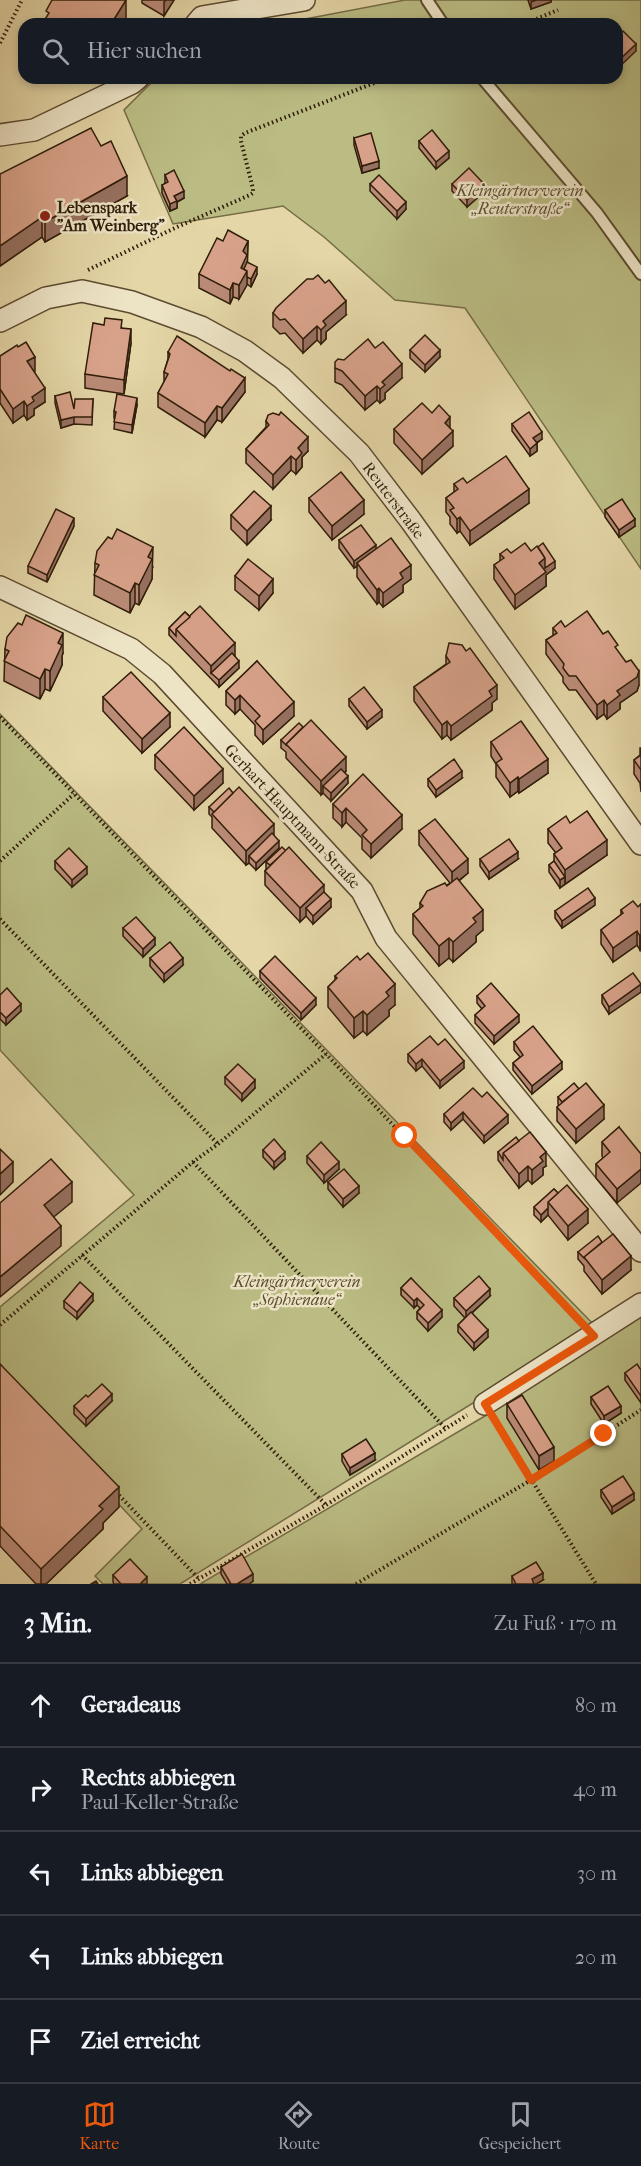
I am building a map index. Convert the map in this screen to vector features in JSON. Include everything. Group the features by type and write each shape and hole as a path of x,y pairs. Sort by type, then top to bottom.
{"street":[{"path":"201,18 216,0"},
{"path":"214,18 304,0"},
{"path":"0,135 34,130 130,84"},
{"name":"Reuterstraße","path":"0,321 46,297 82,291 132,302 201,327 245,351 282,378 359,453 411,521 641,844"},
{"name":"Gerhart-Hauptmann-Straße","path":"0,587 131,649 162,674 362,891 386,938 641,1251"},
{"path":"485,1404 641,1304"}],"lane":[{"path":"427,0 439,18"},
{"path":"487,84 597,213 641,274"}],"path":[{"path":"0,44 22,0"},
{"path":"539,18 558,10"},
{"path":"82,291 84,277 93,266 253,193 241,141 241,136 245,133 372,84"},
{"path":"0,717 326,1054 594,1336"},
{"path":"0,861 74,794"},
{"path":"0,919 218,1144"},
{"path":"0,1325 193,1162 326,1054"},
{"path":"193,1162 446,1429"},
{"path":"82,1255 326,1505"},
{"path":"190,1584 326,1505 485,1404 596,1584"},
{"path":"356,1584 531,1480 641,1410"},
{"path":"114,1490 199,1579"}],"green space":[{"name":"Kleingärtnerverein „Reuterstraße“","path":"405,0 641,0 641,569 465,308 395,300 324,237 283,206 173,224 124,110 150,84 623,84 623,18 310,18"},
{"name":"Kleingärtnerverein „Sophienaue“","path":"0,714 598,1329 473,1403 180,1584 103,1584 95,1576 142,1529 0,1377 0,1307 134,1195 0,1050"},
{"path":"641,1314 641,1584 200,1584 490,1413"}],"building":[{"path":"52,0 126,0 115,18 46,18 49,13 46,11"},
{"path":"623,31 636,44 623,56"},
{"name":"Lebenspark \"Am Weinberg\"","path":"91,128 101,146 111,141 127,176 45,222 42,217 0,246 0,174"},
{"path":"432,130 449,151 436,162 419,141"},
{"path":"371,133 379,161 362,166 354,138"},
{"path":"469,168 484,184 467,200 452,184"},
{"path":"174,170 184,191 174,196 177,201 170,204 162,185 168,182 165,175"},
{"path":"379,175 406,202 397,211 370,184"},
{"path":"228,230 248,241 243,251 247,255 241,268 247,271 239,285 233,283 230,290 199,274 217,238 223,241"},
{"path":"247,262 257,267 251,279 247,277 247,271 244,269"},
{"path":"318,275 325,283 329,280 346,301 323,321 326,325 321,330 317,326 303,339 285,319 280,320 273,313 307,279 313,279"},
{"path":"105,318 122,320 121,328 131,329 124,380 85,374 93,323 104,325"},
{"path":"425,335 440,350 425,365 410,350"},
{"path":"177,336 230,371 231,369 245,378 222,408 217,406 205,423 158,393 168,374 164,372 170,354 168,352"},
{"path":"368,339 375,348 383,342 402,364 382,382 385,385 380,389 377,386 365,396 342,371 335,368 335,362 338,359 344,360"},
{"path":"26,342 35,357 27,361 45,388 32,397 34,401 27,406 24,401 13,409 0,389 0,356"},
{"path":"70,392 74,409 75,399 93,399 92,417 61,420 55,396"},
{"path":"117,394 137,398 132,425 114,422"},
{"path":"422,403 432,413 439,405 450,417 445,423 453,431 422,460 394,429"},
{"path":"281,412 308,437 298,448 302,453 296,460 291,456 273,475 246,449 269,425 266,421 268,415 273,413 279,415"},
{"path":"529,412 542,432 533,438 537,443 530,449 512,424"},
{"path":"506,456 529,489 470,531 460,517 457,519 450,510 454,508 446,498 458,489 454,484 463,478 467,483"},
{"path":"341,472 364,500 332,526 309,498"},
{"path":"254,491 271,506 247,531 231,515"},
{"path":"622,499 635,519 619,530 605,510"},
{"path":"56,509 74,518 47,575 28,566"},
{"path":"361,525 376,545 354,561 339,540"},
{"path":"117,529 153,547 148,557 152,559 139,585 135,583 130,593 94,575 99,565 95,563 97,551 108,537 112,539"},
{"path":"391,538 411,565 400,573 403,578 383,593 379,588 377,590 357,563"},
{"path":"525,543 531,551 537,546 545,558 539,563 546,572 515,595 494,565 504,558 500,554 507,549 511,553"},
{"path":"543,543 555,561 545,568 545,558 538,547"},
{"path":"248,559 273,579 259,596 235,576"},
{"path":"200,606 235,643 211,666 176,629"},
{"path":"587,611 603,634 608,631 618,645 615,647 626,662 631,660 639,671 637,677 617,691 620,695 607,705 604,700 597,705 576,676 569,676 563,668 564,664 546,640 557,633 553,628 561,621 565,627"},
{"path":"185,612 190,617 176,629 176,636 169,628"},
{"path":"26,615 63,633 58,643 62,645 50,671 45,669 40,679 4,661 9,651 5,649 7,637 18,623 22,625"},
{"path":"449,643 462,645 466,651 470,648 497,685 489,691 492,696 451,726 447,721 442,725 414,687 450,662 446,656"},
{"path":"232,653 239,661 219,680 211,673"},
{"path":"257,661 294,702 263,730 255,721 260,716 240,695 235,700 226,691"},
{"path":"131,672 170,713 142,739 103,697"},
{"path":"364,687 382,710 367,722 349,699"},
{"path":"311,720 346,757 321,781 286,744"},
{"path":"521,721 548,759 510,783 496,763 502,759 491,742"},
{"path":"299,723 303,727 286,745 281,740"},
{"path":"184,727 223,769 194,796 155,755"},
{"path":"641,755 641,770 634,760"},
{"path":"454,759 462,771 436,790 428,779"},
{"path":"341,769 348,776 331,793 323,786"},
{"path":"363,774 402,815 371,844 362,835 367,830 357,819 346,808 342,813 333,804"},
{"path":"239,787 274,824 246,851 212,814"},
{"path":"229,788 233,793 214,812 209,807"},
{"path":"587,811 607,840 565,870 554,854 562,848 548,829 566,816 570,823"},
{"path":"435,819 468,859 452,872 419,831"},
{"path":"272,833 279,841 256,863 249,856"},
{"path":"509,839 518,852 489,872 480,859"},
{"path":"282,847 286,851 270,865 266,862"},
{"path":"289,847 324,885 300,908 265,871"},
{"path":"69,848 87,867 72,880 55,861"},
{"path":"554,861 565,877 560,880 549,865"},
{"path":"457,878 483,910 473,918 476,922 453,942 449,938 439,946 413,914 423,906 420,903 427,891 445,883 447,886"},
{"path":"588,888 595,898 562,921 555,911"},
{"path":"324,892 331,899 313,916 306,908"},
{"path":"633,901 638,907 641,904 641,935 637,931 613,948 601,930 623,913 621,910"},
{"path":"136,917 155,938 143,949 123,928"},
{"path":"170,942 183,958 164,974 150,958"},
{"path":"368,953 395,984 386,992 389,996 367,1015 363,1011 354,1018 328,987 337,978 335,976 357,956 360,960"},
{"path":"275,956 316,998 301,1013 260,971"},
{"path":"633,973 641,984 609,1007 602,995"},
{"path":"491,983 519,1015 494,1036 475,1015 485,1006 477,996"},
{"path":"7,988 21,1004 6,1018 0,1012 0,995"},
{"path":"533,1026 562,1062 532,1086 513,1063 523,1055 514,1042"},
{"path":"430,1036 438,1045 445,1039 464,1061 440,1081 422,1059 416,1064 408,1054"},
{"path":"238,1064 255,1080 242,1094 225,1077"},
{"path":"574,1083 579,1089 562,1102 558,1097"},
{"path":"586,1083 604,1105 576,1129 557,1107"},
{"path":"473,1088 482,1097 487,1092 508,1115 484,1136 463,1112 451,1123 444,1114"},
{"path":"619,1127 641,1154 641,1169 617,1189 596,1164 610,1152 602,1142"},
{"path":"530,1132 546,1152 540,1157 543,1161 532,1170 528,1166 519,1174 503,1153"},
{"path":"516,1137 519,1141 503,1153 503,1160 498,1152"},
{"path":"274,1139 285,1152 274,1162 263,1150"},
{"path":"321,1142 339,1162 324,1175 307,1156"},
{"path":"0,1149 13,1162 0,1174"},
{"path":"51,1159 72,1182 44,1205 61,1226 0,1277 0,1203"},
{"path":"344,1169 359,1186 343,1199 328,1182"},
{"path":"567,1185 588,1209 568,1226 548,1202"},
{"path":"554,1189 558,1193 548,1202 548,1208 541,1215 534,1207"},
{"path":"613,1234 631,1256 602,1280 584,1257"},
{"path":"598,1236 602,1242 584,1258 578,1252"},
{"path":"479,1276 490,1289 466,1311 454,1298"},
{"path":"411,1278 442,1310 428,1323 417,1312 424,1305 417,1298 414,1301 401,1288"},
{"path":"80,1282 93,1294 77,1312 64,1301"},
{"path":"471,1312 488,1330 474,1343 458,1325"},
{"path":"0,1364 119,1487 99,1506 103,1509 41,1569 0,1526"},
{"path":"637,1364 641,1370 641,1396 625,1373"},
{"path":"102,1384 112,1394 86,1419 74,1406"},
{"path":"608,1386 621,1406 604,1416 591,1397"},
{"path":"522,1395 554,1447 539,1456 507,1404"},
{"path":"366,1439 375,1453 350,1468 342,1454"},
{"path":"623,1476 634,1493 612,1507 601,1490"},
{"path":"242,1554 253,1574 237,1584 231,1584 221,1567"},
{"path":"130,1559 147,1577 140,1584 121,1584 113,1575"},
{"path":"536,1562 543,1573 532,1579 534,1584 516,1584 512,1576"}],"place":[{"name":"Lebenspark \"Am Weinberg\"","path":"45,216"}],"route":[{"path":"405,1136 594,1336 485,1404 531,1480 604,1434"}]}
